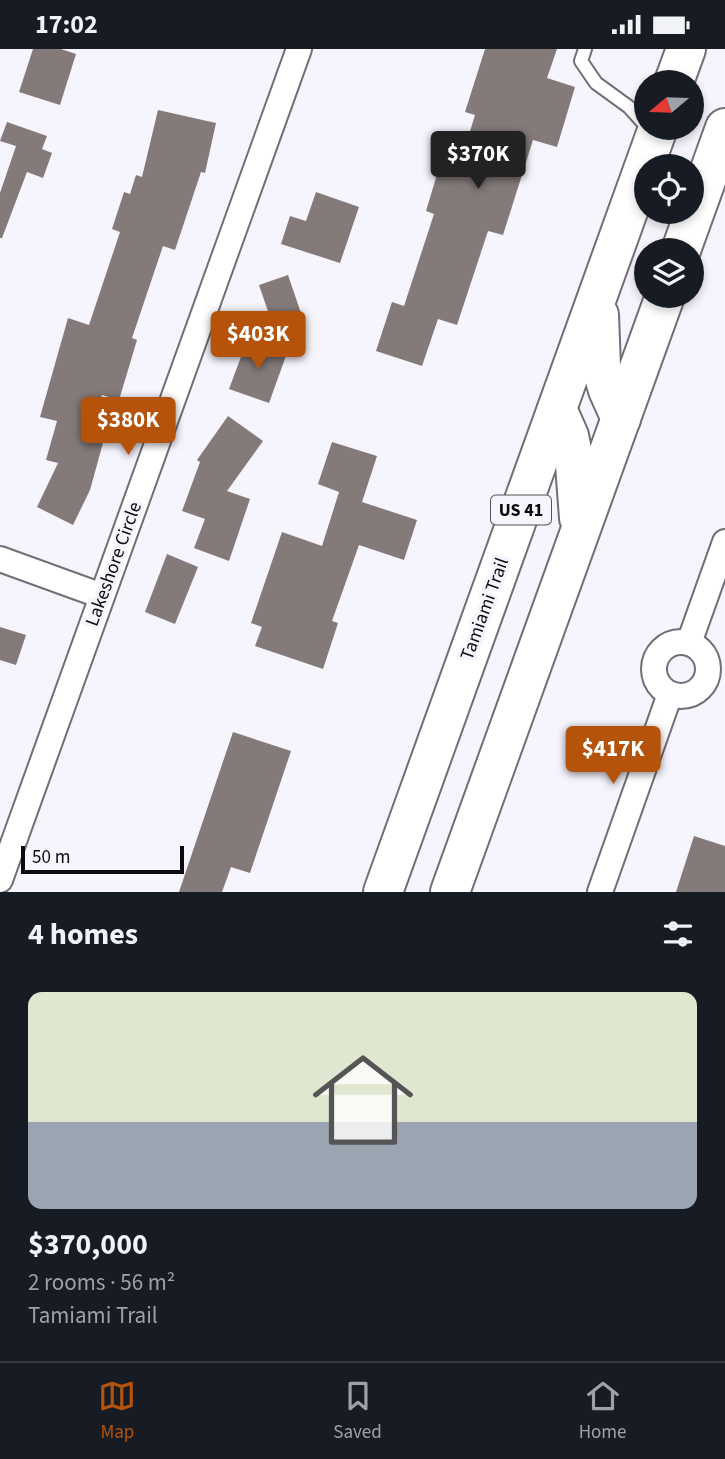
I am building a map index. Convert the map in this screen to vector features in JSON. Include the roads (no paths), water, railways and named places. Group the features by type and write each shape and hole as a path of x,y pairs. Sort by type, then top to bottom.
{"main road":[{"path":"678,70 686,49"},
{"path":"685,238 725,128"},
{"name":"Tamiami Trail","path":"383,892 598,295 648,140"},
{"path":"598,295 601,367 621,419"},
{"path":"450,892 661,308"},
{"path":"557,409 569,436 575,464 580,530"}],"street":[{"name":"Lakeshore Circle","path":"0,880 299,49"},
{"path":"689,643 725,542"},
{"path":"0,559 102,596"},
{"path":"675,642 689,643 701,650 708,667 707,675 698,690 682,697 670,694 659,686 653,669 655,659 667,646 675,642"},
{"path":"600,892 670,694"}],"lane":[{"path":"585,49 581,61 596,83 634,112"}]}
